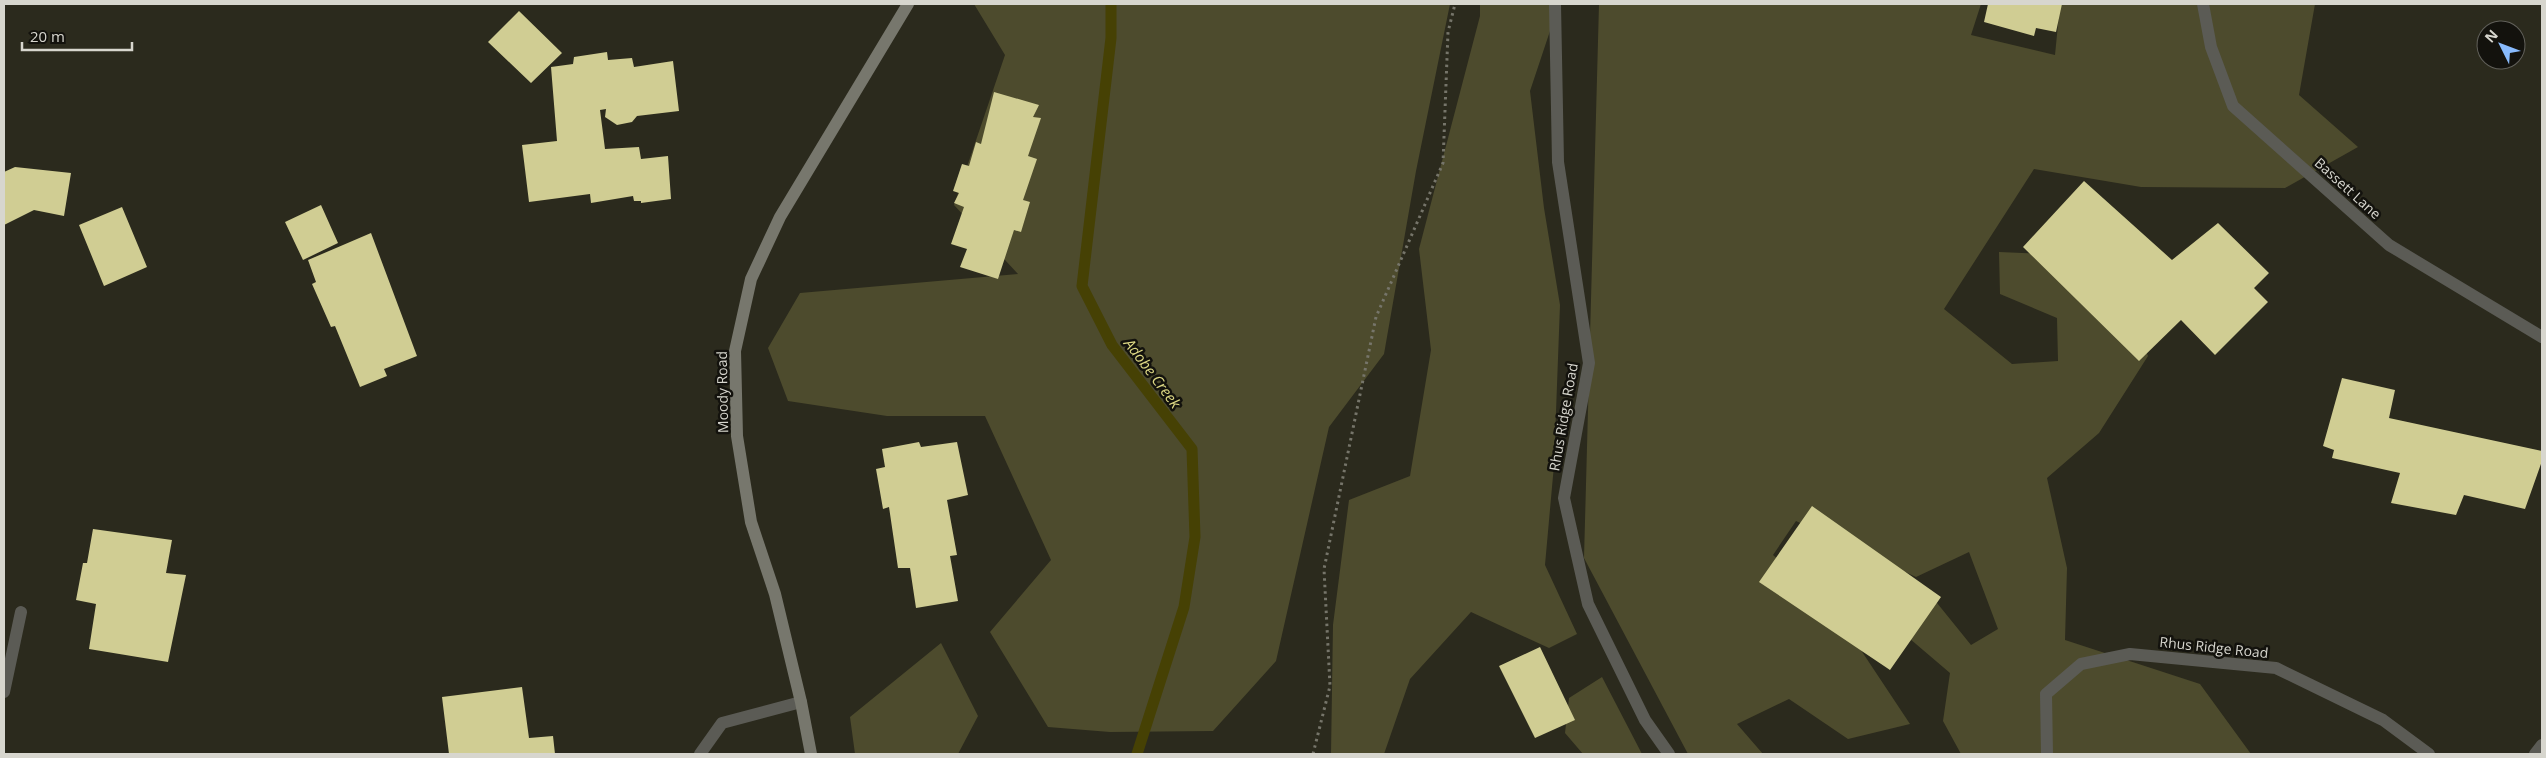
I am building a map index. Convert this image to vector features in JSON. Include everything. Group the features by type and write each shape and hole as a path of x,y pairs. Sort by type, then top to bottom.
{"street":[{"name":"Moody Road","path":"811,754 801,702 775,594 751,522 737,436 735,351 751,279 780,216 908,4"},
{"name":"Rhus Ridge Road","path":"1555,4 1558,162 1589,363 1564,498 1588,604 1645,720 1669,754"},
{"name":"Bassett Lane","path":"2203,4 2211,48 2233,106 2389,245 2542,337"},
{"path":"4,692 21,612"},
{"name":"Rhus Ridge Road","path":"2047,754 2046,694 2081,664 2130,654 2276,668 2383,720 2429,754"},
{"path":"700,754 722,723 801,702"},
{"path":"2535,754 2542,745"}],"path":[{"path":"1313,754 1330,686 1324,568 1376,317 1443,163 1448,32 1455,4"}],"shaded area":[{"path":"974,4 1450,4 1416,171 1384,354 1329,427 1276,661 1213,731 1110,732 1048,727 990,632 1051,560 985,416 887,416 788,401 768,348 800,293 1018,274 954,205 1005,55"},
{"path":"1480,4 1559,4 1530,91 1544,208 1560,305 1554,465 1545,565 1577,634 1549,648 1471,612 1410,679 1384,754 1331,754 1333,625 1349,500 1410,476 1431,350 1419,249 1480,16"},
{"path":"1599,4 1981,4 1971,35 2055,55 2060,4 2315,4 2299,95 2358,147 2285,188 2141,187 2034,169 1944,309 2012,364 2058,361 2057,318 2000,294 1999,252 2070,255 2125,303 2148,356 2099,433 2047,478 2067,568 2065,640 2200,684 2251,754 1961,754 1943,721 1950,673 1896,627 1933,598 1971,645 1998,629 1969,552 1916,577 1796,521 1773,555 1829,602 1910,724 1848,739 1789,699 1737,724 1763,754 1688,754 1584,558"},
{"path":"941,643 978,716 958,754 855,754 850,717"},
{"path":"1602,677 1642,754 1583,754 1565,733 1569,698"}],"building":[{"path":"1988,4 2062,4 2056,32 2036,28 2034,36 1984,22"},
{"path":"519,11 562,53 531,83 488,42"},
{"path":"607,52 608,60 632,58 634,67 673,61 679,111 637,116 632,122 617,125 605,117 606,109 600,110 605,149 639,147 641,159 668,156 671,199 641,203 641,201 634,201 633,196 591,203 590,194 529,202 522,145 557,141 551,67 573,64 574,57"},
{"path":"994,92 1039,105 1033,117 1041,118 1028,156 1037,159 1023,200 1030,202 1021,232 1014,230 998,279 960,267 967,249 951,244 964,207 954,203 959,193 953,191 962,164 969,166 976,142 981,144"},
{"path":"15,167 71,173 64,216 34,210 4,225 4,172"},
{"path":"2084,181 2172,260 2218,223 2269,273 2254,288 2268,302 2215,355 2181,320 2139,361 2023,247"},
{"path":"321,205 338,243 303,260 285,222"},
{"path":"122,207 147,267 104,286 79,225"},
{"path":"371,233 417,356 384,369 387,376 360,387 335,326 331,327 312,284 316,282 308,260"},
{"path":"2342,378 2395,390 2389,418 2542,451 2542,461 2525,509 2464,495 2456,515 2391,503 2400,473 2332,458 2334,450 2323,446"},
{"path":"919,442 921,447 957,442 968,495 947,500 957,555 950,556 958,601 916,608 910,568 898,568 889,507 883,509 876,469 885,467 882,449"},
{"path":"1812,506 1941,597 1890,670 1759,582"},
{"path":"93,529 172,540 166,573 186,575 168,662 89,649 96,604 76,600 83,563 87,563"},
{"path":"1540,647 1575,720 1535,738 1499,666"},
{"path":"522,687 529,738 553,736 555,754 449,754 442,697"}],"waterway":[{"name":"Adobe Creek","path":"1111,4 1111,38 1082,286 1112,345 1192,449 1195,537 1184,607 1137,754"}]}
